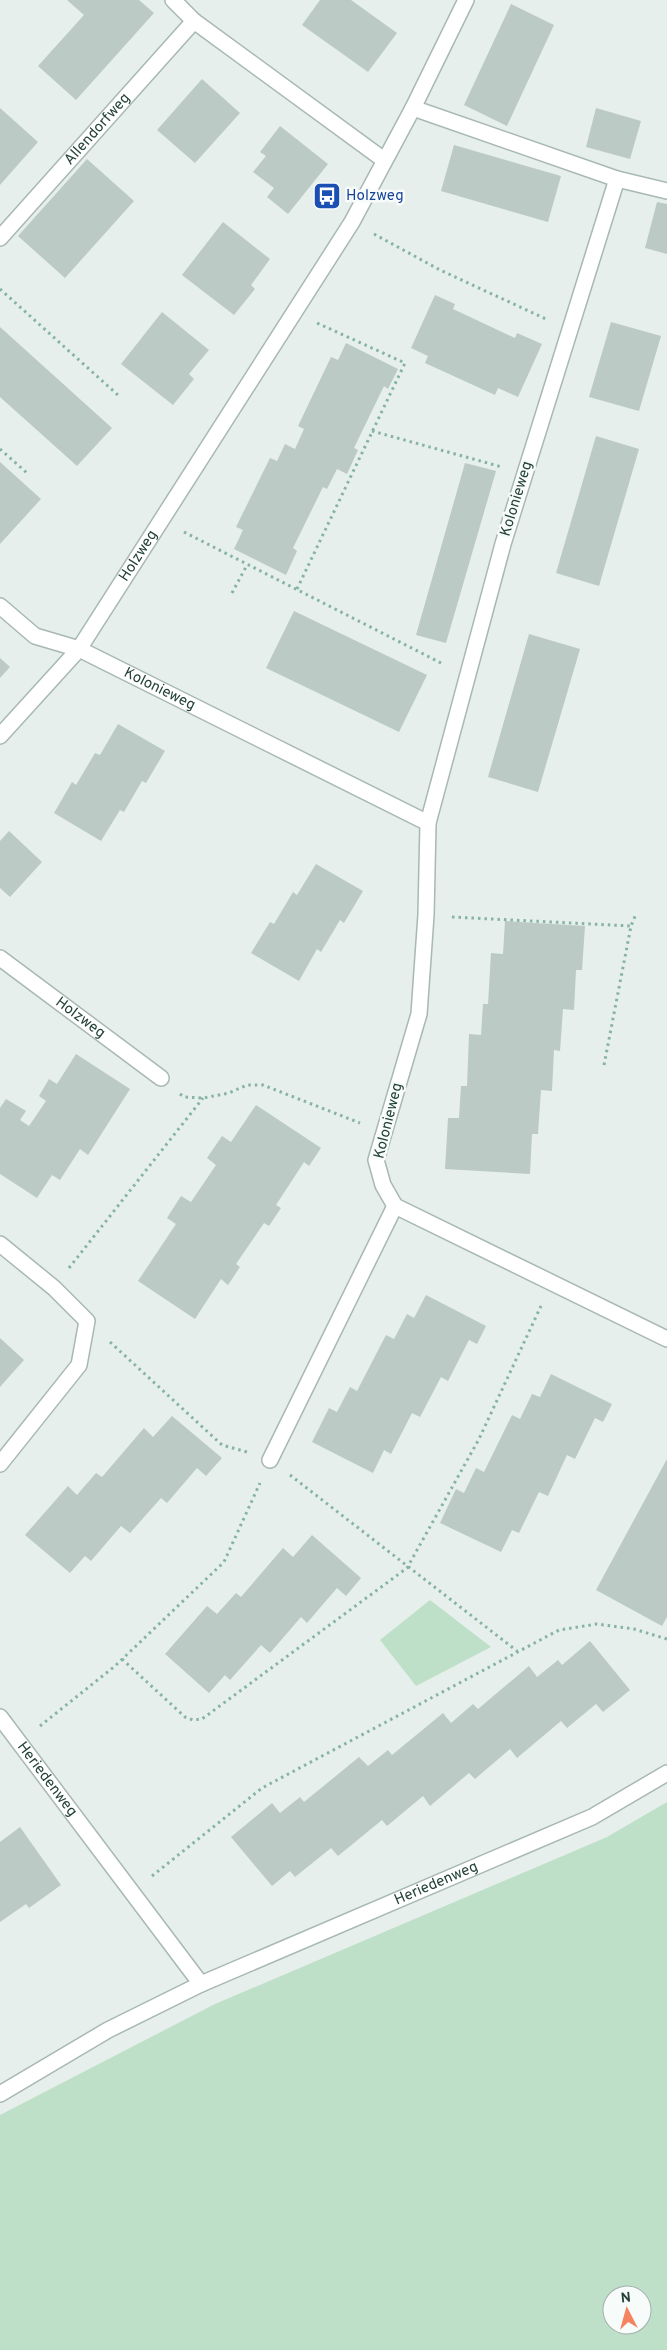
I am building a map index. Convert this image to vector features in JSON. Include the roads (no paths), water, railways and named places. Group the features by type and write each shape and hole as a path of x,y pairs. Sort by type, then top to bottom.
{"street":[{"path":"173,0 194,21 384,160"},
{"name":"Holzweg","path":"0,736 79,649 352,222 413,108 466,0"},
{"name":"Allendorfweg","path":"0,238 194,21"},
{"path":"413,108 618,178 667,191"},
{"name":"Kolonieweg","path":"395,1206 383,1185 376,1160 419,1014 426,915 428,823 503,544 618,178"},
{"path":"0,606 35,636 79,649"},
{"name":"Kolonieweg","path":"79,649 428,823"},
{"name":"Holzweg","path":"0,958 161,1078"},
{"path":"270,1460 395,1206 667,1339"},
{"path":"0,1244 54,1288 87,1321 80,1365 0,1464"},
{"name":"Heriedenweg","path":"0,1717 201,1984"},
{"name":"Heriedenweg","path":"0,2094 108,2030 201,1984 592,1817 667,1773"}],"place":[{"name":"Holzweg","path":"327,196"}]}
